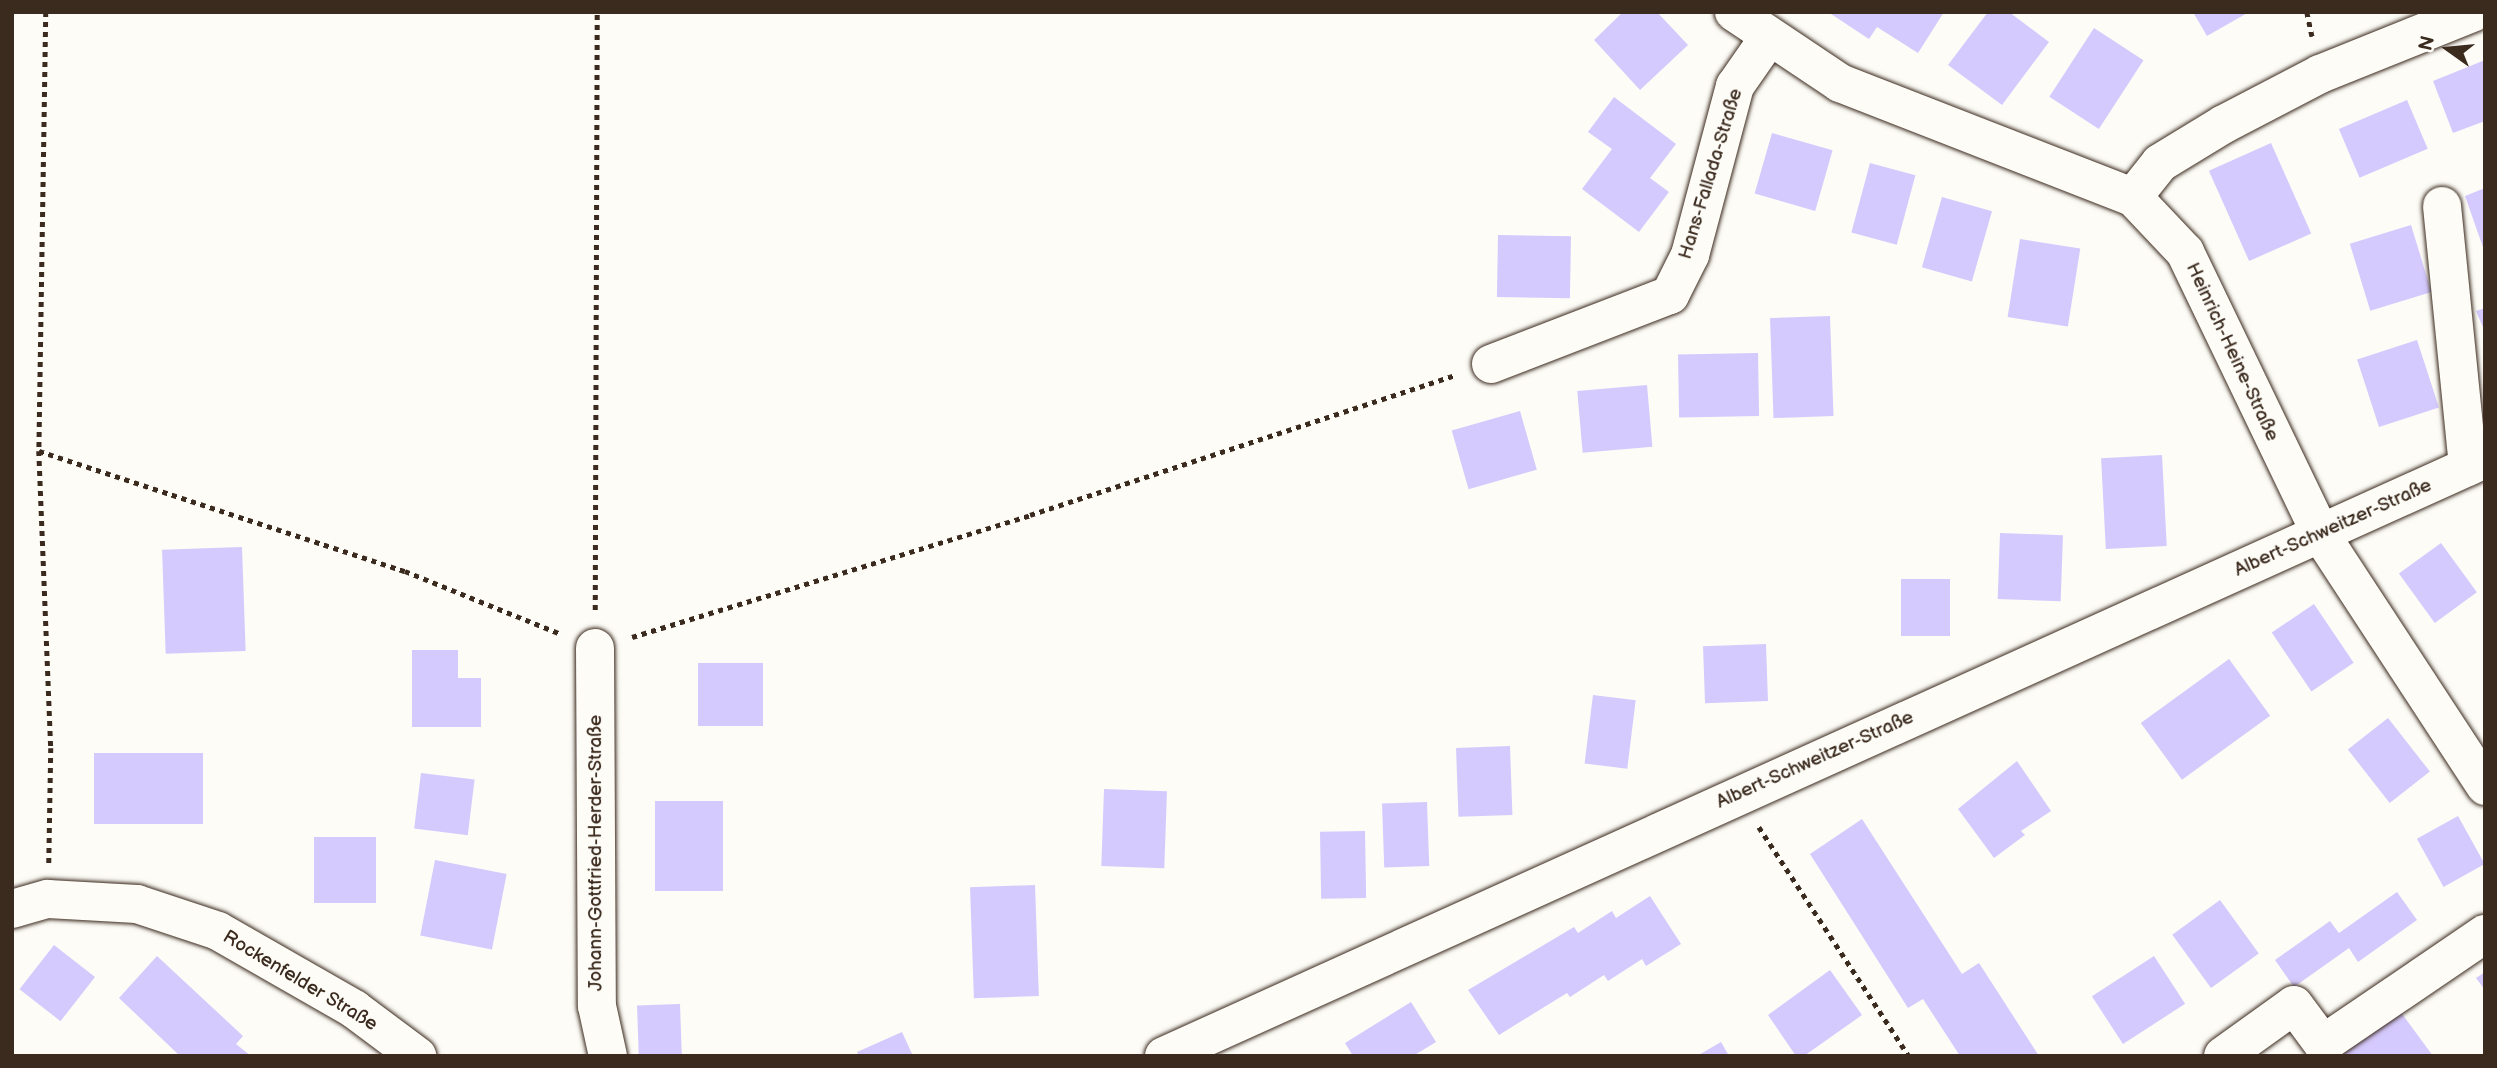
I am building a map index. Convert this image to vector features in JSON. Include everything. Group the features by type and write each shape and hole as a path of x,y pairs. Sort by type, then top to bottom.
{"street":[{"name":"Heinrich-Heine-Straße","path":"1734,12 1840,83 2133,197 2185,252 2321,535 2485,786"},
{"path":"2133,197 2160,163 2224,124 2320,74 2474,12"},
{"name":"Hans-Fallada-Straße","path":"1491,364 1670,295 1690,255 1735,86 1769,37"},
{"name":"Albert-Schweitzer-Straße","path":"1164,1056 1738,793 2321,535 2476,463 2442,206"},
{"name":"Johann-Gottfried-Herder-Straße","path":"595,648 597,1006 608,1056"},
{"name":"Rockenfelder Straße","path":"30,904 137,904 218,931 354,1009 417,1056"},
{"path":"2223,1056 2294,1005 2323,1044 2485,934"}],"path":[{"path":"30,904 51,748 39,451 46,12"},
{"path":"595,648 597,12"},
{"path":"39,451 405,571 595,648 1030,514 1491,364"},
{"path":"1738,793 1909,1056"}],"building":[{"path":"1623,12 1657,12 1688,45 1640,90 1594,40"},
{"path":"1828,12 1944,12 1918,53 1877,27 1869,39"},
{"path":"1988,12 2009,12 2049,42 2002,105 1948,65"},
{"path":"2193,12 2249,12 2207,36"},
{"path":"2094,28 2143,60 2099,129 2049,97"},
{"path":"2485,60 2485,121 2453,133 2433,81"},
{"path":"1614,97 1676,144 1650,178 1669,192 1639,232 1582,189 1612,149 1588,132"},
{"path":"2407,100 2428,149 2360,178 2339,129"},
{"path":"1772,133 1833,150 1815,211 1755,194"},
{"path":"2271,143 2311,233 2249,261 2209,171"},
{"path":"1870,163 1915,175 1897,245 1851,233"},
{"path":"2485,188 2485,253 2465,196"},
{"path":"1942,197 1992,211 1972,282 1922,267"},
{"path":"2411,225 2431,292 2370,311 2350,244"},
{"path":"1498,235 1571,236 1570,298 1497,297"},
{"path":"2020,239 2080,249 2068,327 2008,317"},
{"path":"2485,308 2485,332 2476,311"},
{"path":"1830,316 1833,416 1774,418 1770,318"},
{"path":"2417,340 2439,408 2379,427 2357,359"},
{"path":"1758,353 1759,416 1679,417 1678,354"},
{"path":"1647,385 1652,447 1583,453 1577,391"},
{"path":"1520,411 1537,470 1469,489 1452,431"},
{"path":"2162,455 2167,546 2106,549 2101,458"},
{"path":"2000,533 2063,535 2061,601 1998,599"},
{"path":"2441,543 2477,592 2435,623 2399,574"},
{"path":"242,547 246,651 166,654 162,550"},
{"path":"1901,579 1950,579 1950,636 1901,636"},
{"path":"2314,604 2354,663 2311,691 2272,633"},
{"path":"1766,644 1768,701 1705,703 1703,646"},
{"path":"412,650 458,650 458,678 481,678 481,727 412,727"},
{"path":"2229,659 2270,716 2182,780 2141,723"},
{"path":"698,663 763,663 763,726 698,726"},
{"path":"1593,695 1636,700 1627,769 1585,763"},
{"path":"2388,718 2430,772 2390,803 2348,749"},
{"path":"1510,746 1512,815 1458,817 1456,748"},
{"path":"94,753 203,753 203,824 94,824"},
{"path":"2017,761 2051,811 2021,831 2025,835 1994,858 1958,809"},
{"path":"421,773 475,780 468,835 414,829"},
{"path":"1104,789 1167,791 1164,868 1101,866"},
{"path":"655,801 723,801 723,891 655,891"},
{"path":"1427,802 1429,866 1384,868 1382,804"},
{"path":"2458,816 2485,864 2444,887 2417,839"},
{"path":"1862,819 1962,974 1979,963 2039,1056 1960,1056 1923,999 1908,1008 1810,854"},
{"path":"1365,831 1366,898 1321,899 1320,832"},
{"path":"314,837 376,837 376,903 314,903"},
{"path":"435,860 507,874 492,950 420,936"},
{"path":"1035,885 1039,996 974,998 970,887"},
{"path":"2397,892 2417,920 2358,962 2349,948 2294,987 2275,960 2330,921 2339,933"},
{"path":"1650,896 1681,944 1646,966 1642,959 1608,981 1604,975 1570,997 1567,993 1499,1035 1468,990 1574,927 1578,933 1612,911 1616,918"},
{"path":"2220,900 2259,953 2211,988 2172,935"},
{"path":"54,945 95,977 60,1021 20,989"},
{"path":"157,956 243,1036 236,1044 251,1056 180,1056 119,998"},
{"path":"2154,956 2185,1004 2123,1044 2092,996"},
{"path":"1830,970 1862,1015 1804,1056 1796,1056 1768,1015"},
{"path":"2485,972 2485,990 2476,978"},
{"path":"1411,1002 1436,1042 1413,1056 1353,1056 1345,1043"},
{"path":"680,1004 682,1056 639,1056 637,1006"},
{"path":"2400,1011 2433,1056 2340,1056"},
{"path":"902,1032 913,1056 859,1056 857,1052"},
{"path":"1721,1042 1729,1056 1697,1056"}]}
